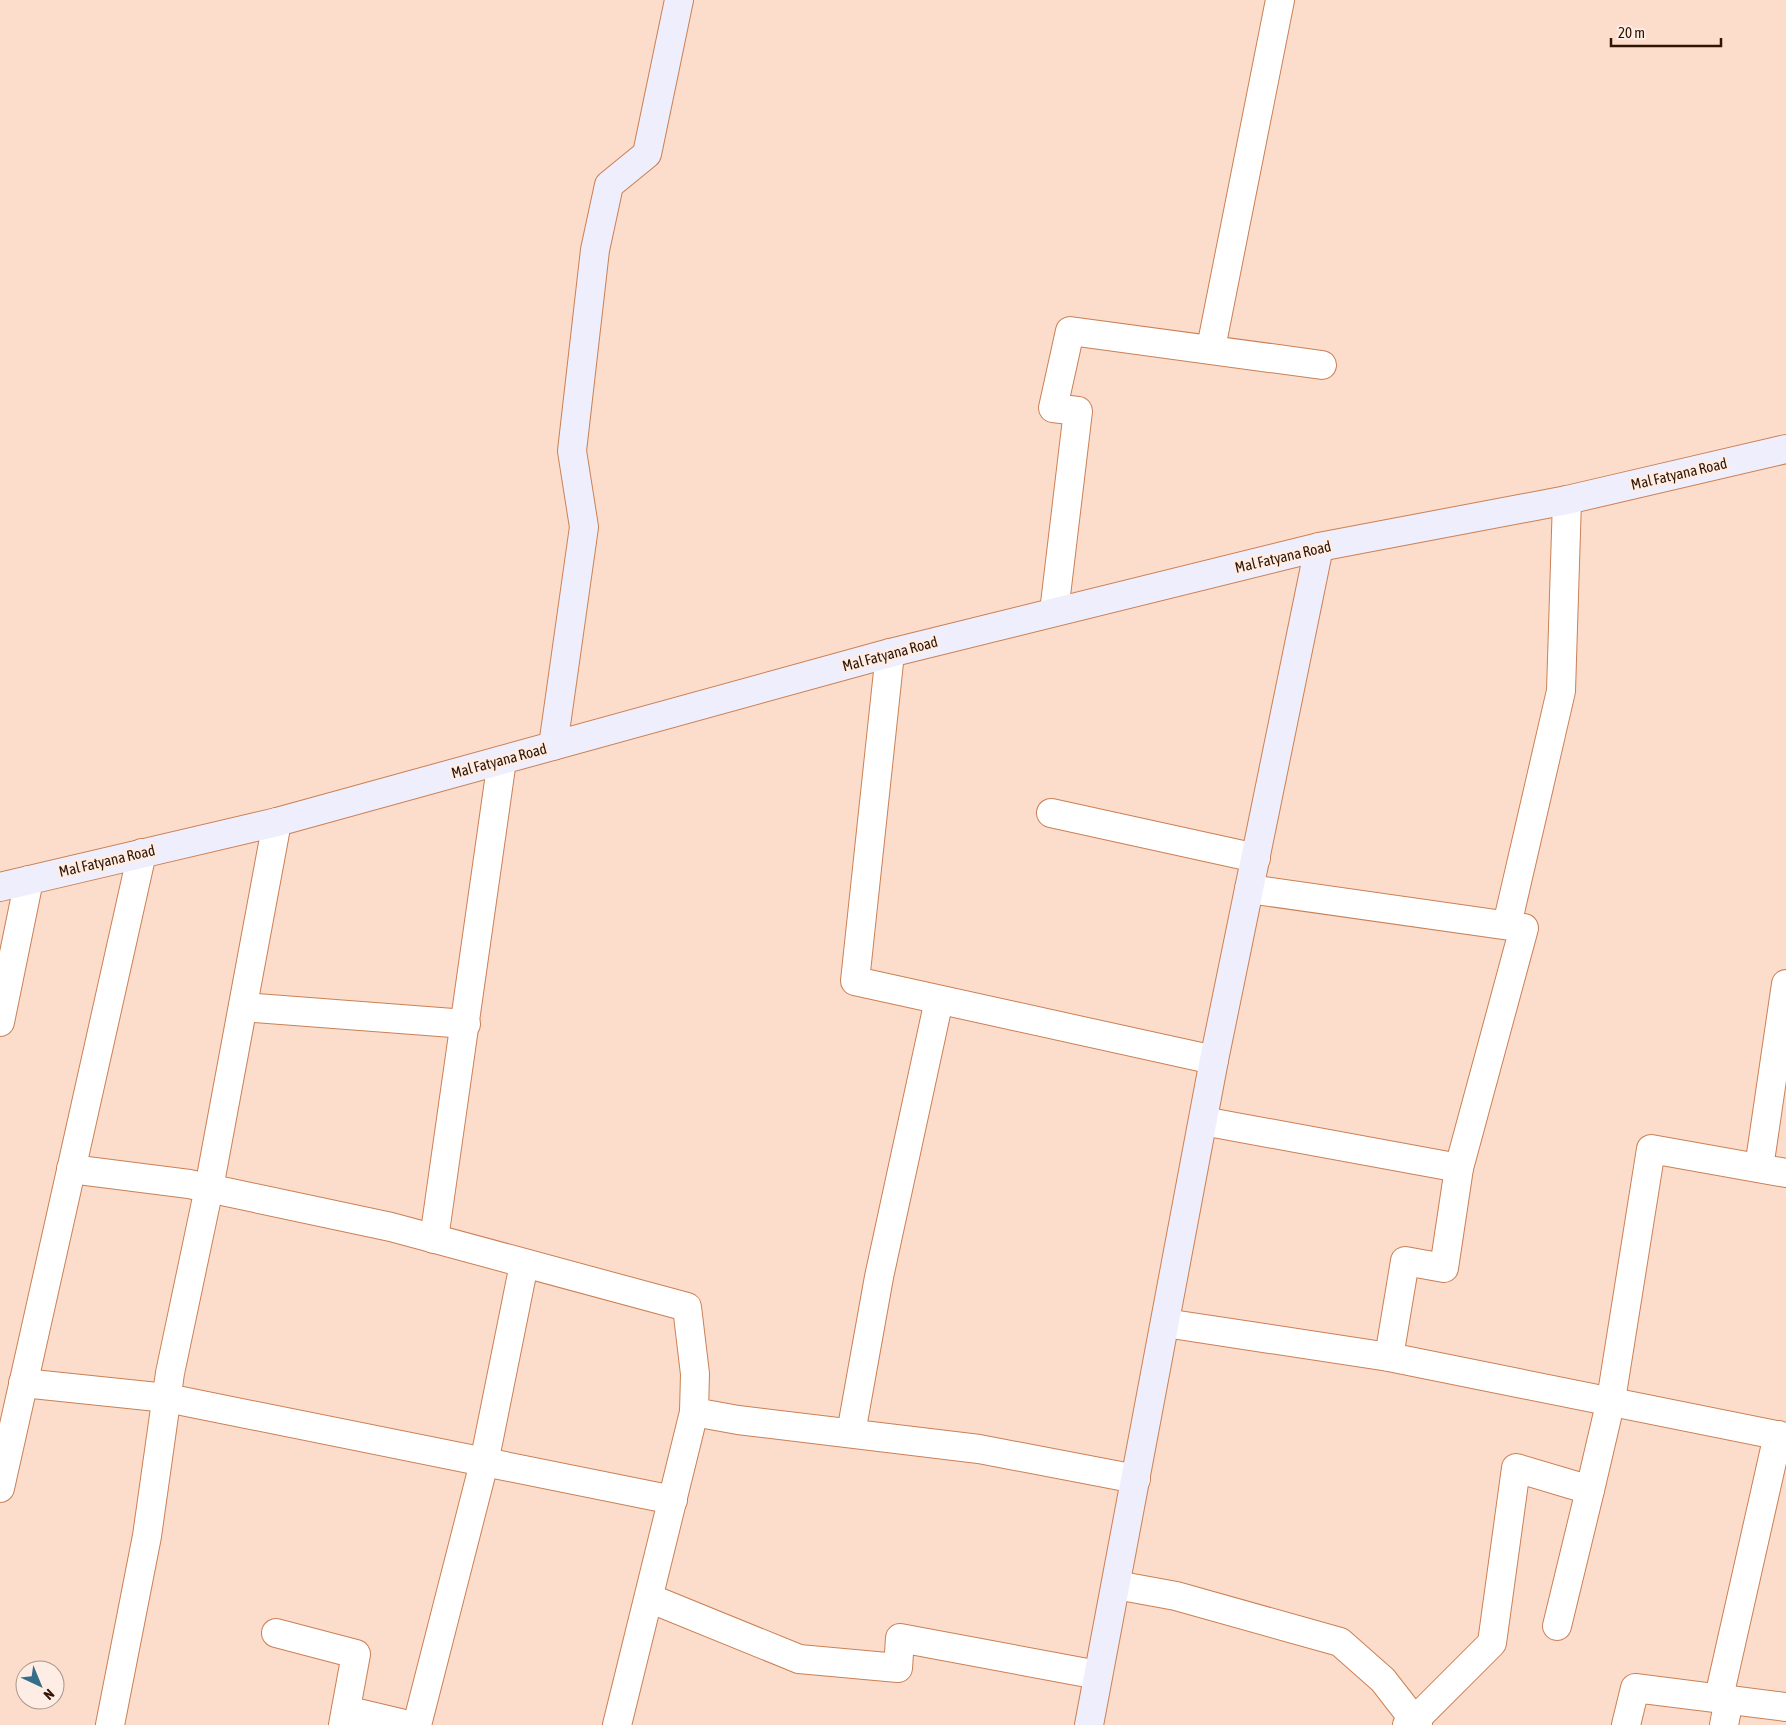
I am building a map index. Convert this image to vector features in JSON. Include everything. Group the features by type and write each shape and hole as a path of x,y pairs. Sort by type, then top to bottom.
{"street":[{"path":"553,746 584,527 572,451 595,250 609,185 647,154 679,0"},
{"path":"1211,348 1280,0"},
{"path":"1054,612 1078,411 1053,408 1070,331 1211,348 1322,365"},
{"name":"Mal Fatyana Road","path":"0,887 278,822 890,653 1319,547 1567,500 1786,449"},
{"path":"1507,925 1561,691 1567,500"},
{"path":"1088,1725 1214,1060 1319,547"},
{"path":"890,653 855,981 1214,1060"},
{"path":"434,1239 502,760"},
{"path":"1052,813 1256,858"},
{"path":"110,1725 147,1536 167,1398 209,1188 278,822"},
{"path":"0,1488 142,853"},
{"path":"0,1022 29,880"},
{"path":"1249,889 1524,928 1459,1168 1444,1268 1405,1261 1389,1357"},
{"path":"1759,1168 1786,984"},
{"path":"851,1433 879,1277 939,1000"},
{"path":"243,1007 466,1024"},
{"path":"1203,1121 1459,1168"},
{"path":"1558,1626 1611,1400 1651,1149 1786,1173"},
{"path":"71,1169 209,1188 390,1227 687,1306 695,1374 694,1412 617,1725"},
{"path":"417,1725 484,1463 524,1264"},
{"path":"1165,1324 1389,1357 1611,1400 1782,1436 1724,1698 1724,1725"},
{"path":"23,1383 167,1398 673,1500"},
{"path":"694,1412 738,1420 979,1449 1136,1479"},
{"path":"1116,1585 1176,1596 1340,1642 1383,1680 1413,1724 1492,1643 1516,1468 1590,1490"},
{"path":"648,1598 799,1659 898,1668 900,1638 1098,1675"},
{"path":"276,1633 356,1654 345,1718 408,1725"},
{"path":"1626,1725 1635,1688 1786,1706"}]}
